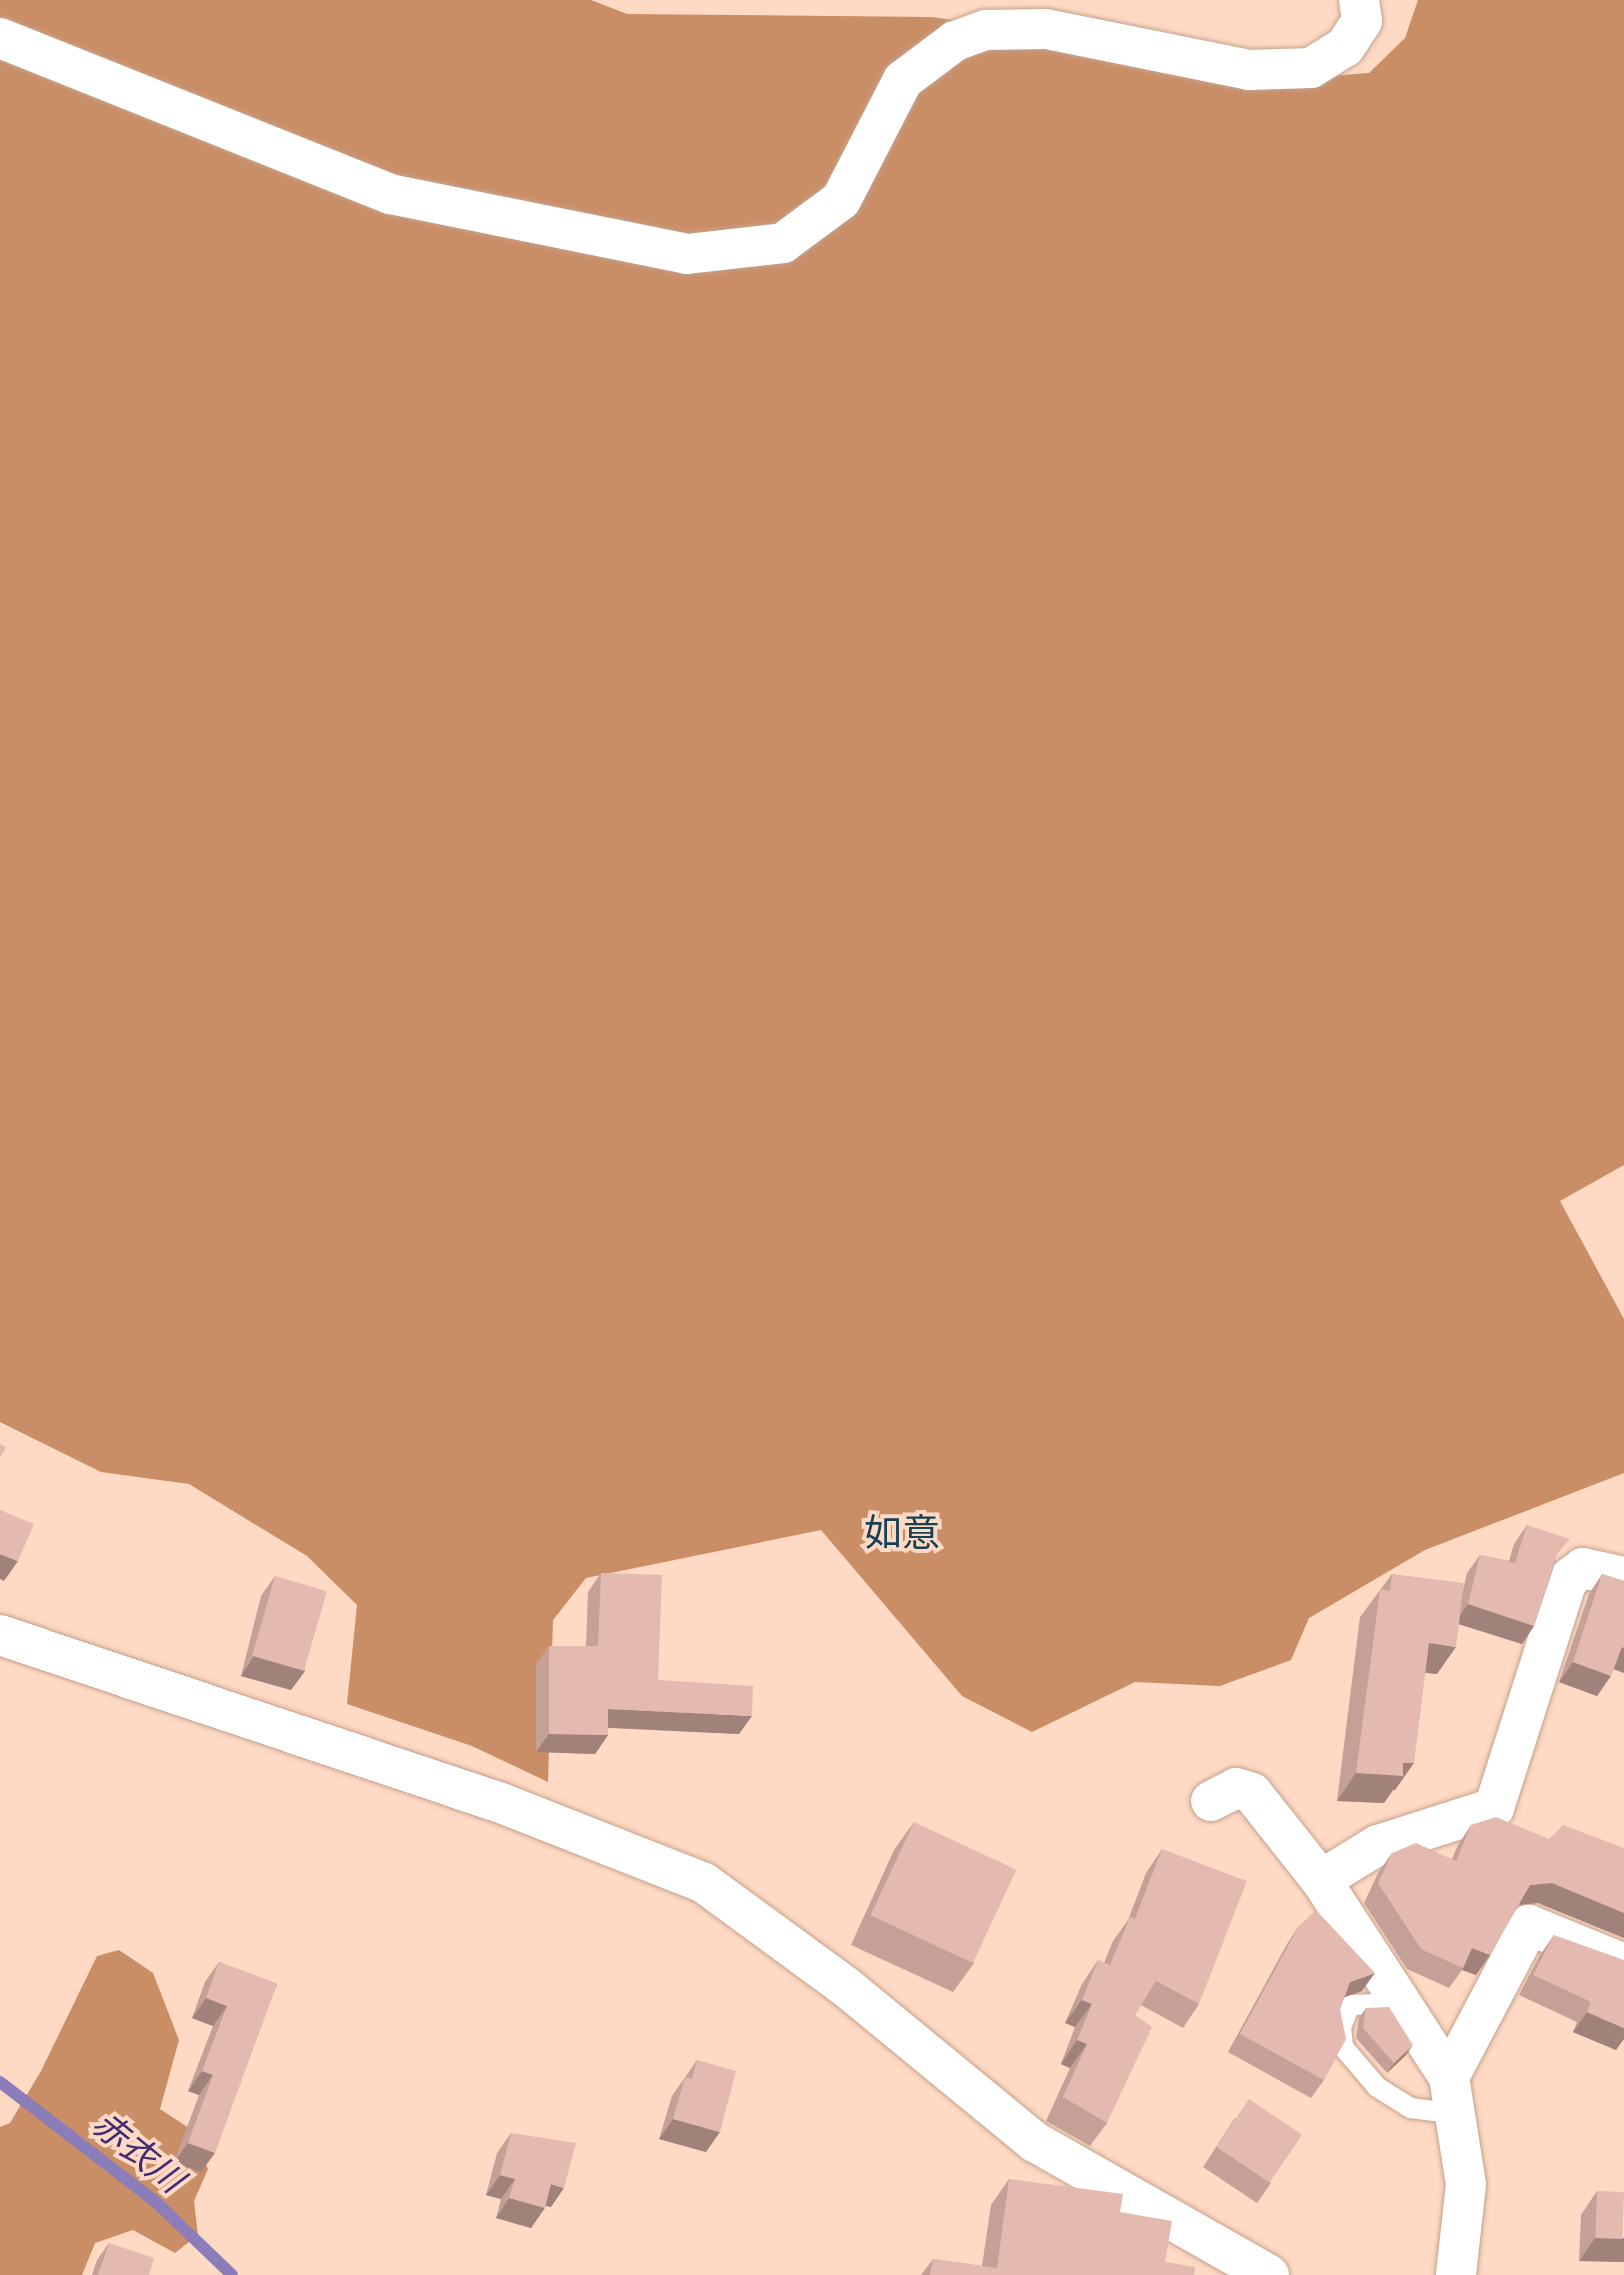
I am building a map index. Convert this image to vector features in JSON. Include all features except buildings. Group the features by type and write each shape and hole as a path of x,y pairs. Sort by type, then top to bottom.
{"street":[{"path":"0,38 390,194 687,254 783,243 842,200 903,80 955,41 986,30 1046,28 1250,70 1311,68 1345,47 1362,21 1359,0"},
{"path":"1321,1880 1378,1845 1494,1808 1568,1580 1583,1568 1624,1578"},
{"path":"0,1635 500,1804 704,1883 846,1987 1035,2142 1269,2275"},
{"path":"1211,1801 1236,1788 1252,1793 1321,1880 1404,2003 1452,2095 1466,2184 1456,2275"},
{"path":"1452,2095 1530,1925 1624,1964"}],"lane":[{"path":"1404,2003 1350,2006 1340,2027 1343,2047 1376,2087 1411,2108 1452,2095"}],"shaded area":[{"path":"0,0 591,0 627,14 932,17 1329,76 1369,73 1405,38 1418,0 1624,0 1624,1165 1560,1201 1624,1319 1624,1473 1425,1550 1309,1618 1291,1660 1220,1686 1135,1682 1032,1732 962,1696 821,1530 586,1578 553,1620 548,1782 472,1746 347,1704 357,1605 307,1556 189,1484 101,1472 0,1422"},
{"path":"119,1950 153,1973 179,2040 160,2109 189,2128 208,2169 194,2201 198,2235 175,2253 133,2230 95,2243 82,2275 0,2275 0,2127 10,2123 41,2071 97,1956"}],"waterway":[{"name":"赤衣川","path":"0,2082 157,2203 232,2275"}],"district":[{"name":"如意","path":"902,1534"}]}
